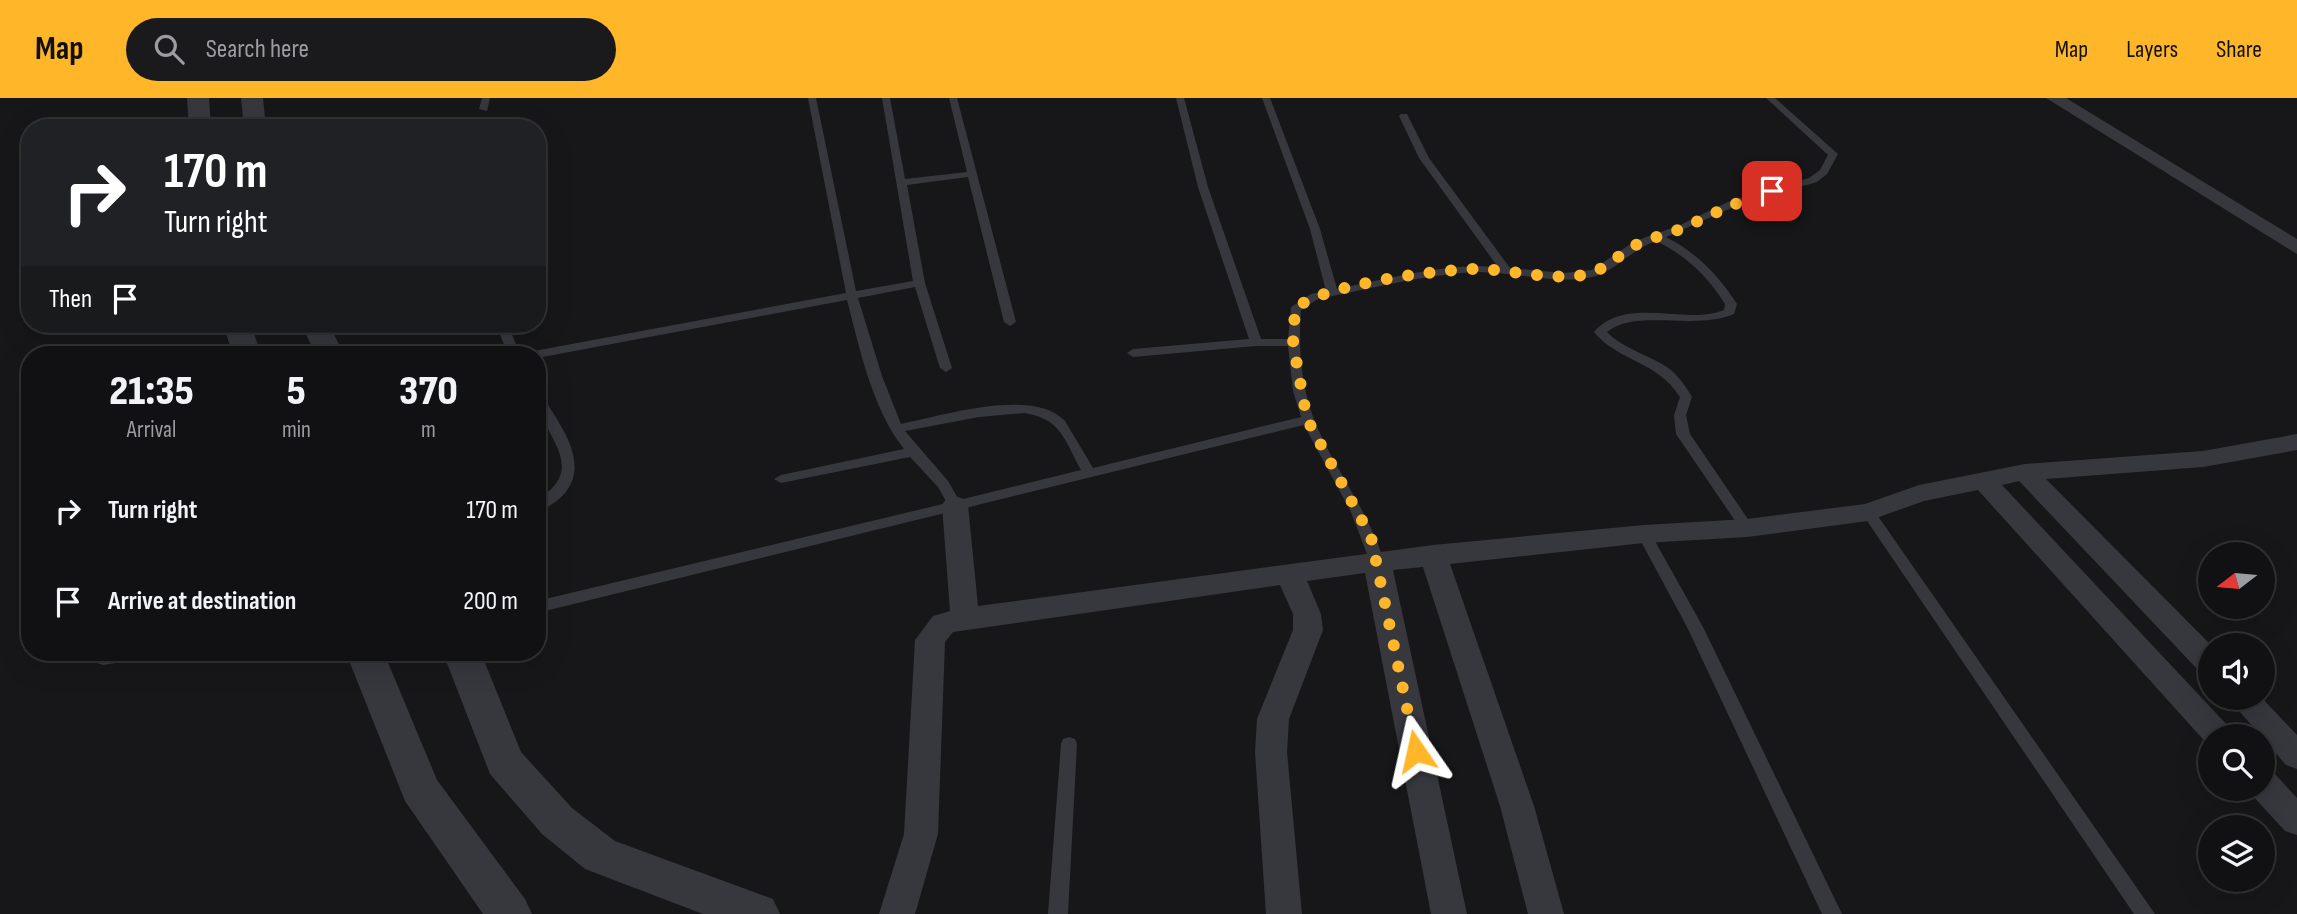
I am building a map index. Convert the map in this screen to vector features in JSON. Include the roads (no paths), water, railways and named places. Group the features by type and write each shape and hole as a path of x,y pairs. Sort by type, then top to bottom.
{"street":[{"path":"198,98 199,119"},
{"path":"251,98 254,119"},
{"path":"2054,98 2297,248"},
{"path":"897,914 920,834 928,735 930,640 943,624 965,618 1433,555 1644,534 1746,528 1868,512 1919,494 2025,472 2203,459 2297,442"},
{"path":"2025,472 2198,651"},
{"path":"1983,480 2208,724"},
{"path":"955,505 965,618"},
{"path":"1433,555 1517,806 1546,914"},
{"path":"1377,562 1449,914"},
{"path":"1284,914 1271,752 1273,719 1308,630 1307,614 1290,575"},
{"path":"368,661 420,789 509,914"},
{"path":"465,661 504,762 557,821 600,855 757,914"},
{"path":"2254,710 2297,756"},
{"path":"2275,797 2297,821"}],"lane":[{"path":"484,109 486,98"},
{"path":"812,98 851,295 880,388 897,429 912,452 944,485 955,505"},
{"path":"886,98 919,284 946,368"},
{"path":"953,98 1010,322"},
{"path":"1180,98 1203,187 1256,342"},
{"path":"1266,98 1315,229 1332,292"},
{"path":"1377,562 1365,525 1307,419 1293,343 1295,309 1315,296 1446,272 1506,271 1564,276 1595,273 1639,243 1734,203 1799,186 1824,172 1833,154 1770,98"},
{"path":"1404,116 1424,158 1506,271"},
{"path":"900,183 972,174"},
{"path":"1657,237 1677,247 1714,278 1731,304 1730,312 1706,319 1635,318 1607,326 1600,332 1611,341 1647,358 1682,387 1686,397 1680,415 1683,434 1746,528"},
{"path":"546,353 919,284"},
{"path":"1133,353 1256,342 1293,343"},
{"path":"897,429 999,411 1035,410 1057,419 1089,473"},
{"path":"546,413 566,447 571,472 564,489 546,503"},
{"path":"546,605 1307,419"},
{"path":"781,479 912,452"},
{"path":"1868,512 2145,914"},
{"path":"1644,534 1695,627 1832,914"},
{"path":"1058,914 1069,744"}]}
